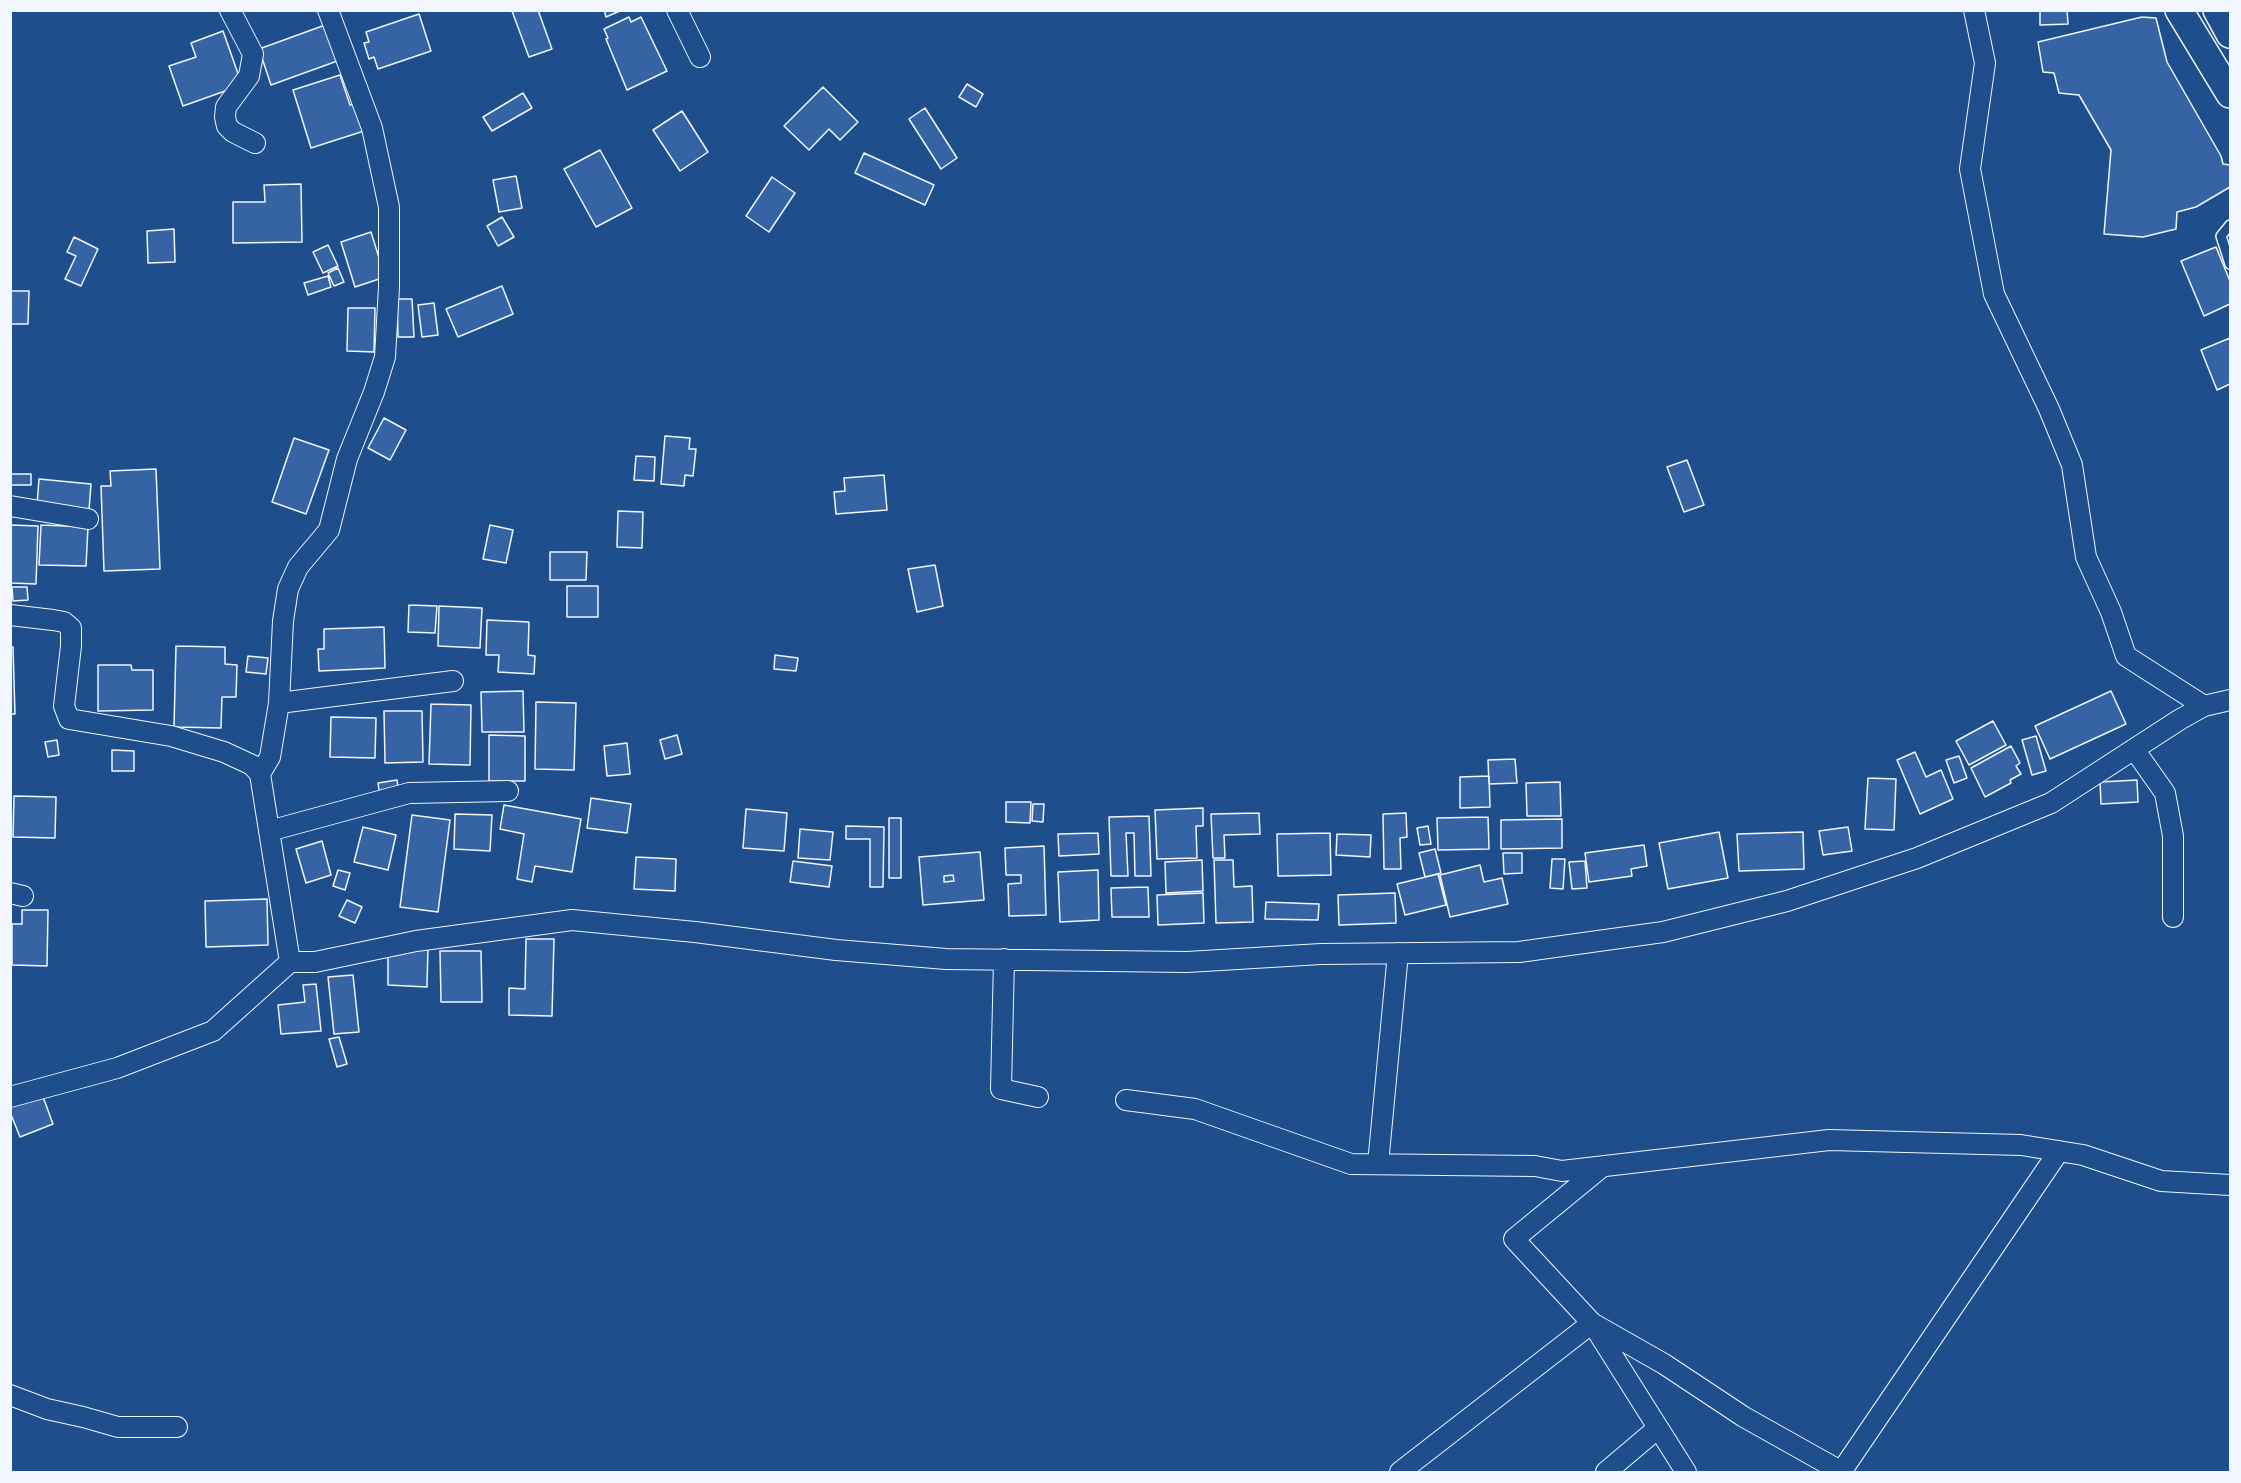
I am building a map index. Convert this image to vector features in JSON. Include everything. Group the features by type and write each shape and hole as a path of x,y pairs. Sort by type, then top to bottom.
{"street":[{"path":"230,10 253,54 249,76 226,107 225,117 227,126 233,132 255,143"},
{"path":"260,774 270,757 279,703 288,589 298,567 329,530 347,459 374,392 385,357 389,287 389,207 372,128 328,10"},
{"path":"677,10 700,57"},
{"path":"1974,10 1985,63 1970,169 1994,294 2049,409 2072,465 2086,557 2126,656 2204,706"},
{"path":"2179,10 2230,94"},
{"path":"2217,10 2230,34"},
{"path":"10,506 88,519"},
{"path":"10,615 64,622 71,628 64,706 69,719 171,736 224,752 252,765 260,774 290,962"},
{"path":"279,703 453,681"},
{"path":"10,1097 117,1068 213,1031 290,962 315,962 416,941 572,920 695,932 836,950 946,959 1187,962 1321,954 1519,952 1663,932 1786,901 1917,858 2050,803 2204,706 2230,700"},
{"path":"2134,749 2164,793 2173,836 2173,917"},
{"path":"269,831 409,793 508,791"},
{"path":"1378,1164 1398,953"},
{"path":"1004,959 1001,1089 1038,1097"},
{"path":"1126,1100 1195,1109 1351,1164 1535,1166 1562,1171 1829,1140 2021,1145 2083,1155 2161,1181 2230,1185"},
{"path":"1592,1323 1664,1364 1744,1417 1841,1472 2059,1151"},
{"path":"1603,1167 1514,1239 1592,1323 1686,1473"},
{"path":"1400,1473 1592,1323"},
{"path":"10,1395 47,1409 118,1428 177,1428"},
{"path":"1606,1473 1658,1428"}],"lane":[{"path":"2230,225 2221,236 2230,264"}],"building":[{"path":"538,10 552,49 529,57 512,11"},
{"path":"604,10 622,10 606,17"},
{"path":"2040,10 2067,10 2068,24 2040,25"},
{"path":"419,14 431,51 378,69 374,57 369,59 364,43 369,42 366,32"},
{"path":"629,17 631,22 641,17 667,71 627,90 604,29"},
{"path":"2142,17 2156,18 2167,62 2221,156 2223,164 2230,165 2230,187 2196,207 2177,212 2176,229 2143,237 2104,234 2111,150 2079,95 2059,93 2054,73 2043,72 2038,42"},
{"path":"328,24 340,60 271,85 259,49"},
{"path":"223,31 242,85 183,106 169,66 196,57 191,43"},
{"path":"340,75 350,105 358,103 367,130 311,148 293,90"},
{"path":"967,84 983,94 976,107 959,97"},
{"path":"823,87 858,122 840,140 829,129 809,150 784,126"},
{"path":"523,93 532,108 492,131 483,117"},
{"path":"925,108 957,158 941,169 909,119"},
{"path":"682,111 708,152 680,171 653,130"},
{"path":"600,150 632,208 596,227 564,169"},
{"path":"864,153 934,185 925,205 855,173"},
{"path":"516,176 522,208 499,212 493,180"},
{"path":"772,177 795,193 769,232 746,216"},
{"path":"301,184 302,242 233,243 233,202 265,202 264,185"},
{"path":"502,217 514,237 498,246 487,226"},
{"path":"174,229 175,262 148,263 147,231"},
{"path":"371,232 385,277 355,287 341,242"},
{"path":"74,237 98,249 81,286 65,279 76,256 67,252"},
{"path":"328,245 338,266 323,273 313,252"},
{"path":"2216,247 2230,281 2230,304 2204,316 2181,261"},
{"path":"338,268 344,282 334,286 328,273"},
{"path":"328,276 331,287 308,295 304,283"},
{"path":"502,286 513,314 458,337 446,309"},
{"path":"10,291 29,291 28,324 10,324"},
{"path":"397,299 412,299 414,337 398,337"},
{"path":"434,303 438,335 422,337 418,305"},
{"path":"348,308 375,308 374,352 347,351"},
{"path":"2230,338 2230,384 2217,390 2201,350"},
{"path":"384,418 406,430 390,460 368,448"},
{"path":"665,436 690,438 689,449 696,449 693,476 685,475 684,486 661,484"},
{"path":"294,438 329,450 306,514 272,502"},
{"path":"636,456 655,457 654,481 634,480"},
{"path":"1687,460 1704,505 1684,512 1667,467"},
{"path":"156,469 160,569 104,571 101,486 111,486 110,471"},
{"path":"10,474 31,474 31,485 10,485"},
{"path":"884,475 887,510 836,514 834,492 845,491 844,478"},
{"path":"39,479 91,484 89,510 37,505"},
{"path":"618,511 643,512 642,548 617,547"},
{"path":"10,525 38,526 36,584 10,583"},
{"path":"41,525 88,527 86,566 39,565"},
{"path":"490,525 513,530 506,563 483,559"},
{"path":"550,552 587,552 586,580 550,580"},
{"path":"935,565 943,606 917,612 908,569"},
{"path":"567,586 598,586 598,617 567,617"},
{"path":"12,587 27,587 28,600 13,601"},
{"path":"409,605 437,606 435,633 408,632"},
{"path":"439,606 482,608 480,648 438,646"},
{"path":"487,620 529,622 528,655 535,656 534,674 498,672 499,655 486,655"},
{"path":"384,627 385,668 319,671 318,649 324,649 324,629"},
{"path":"176,646 225,647 225,664 237,665 236,697 222,697 221,728 174,727"},
{"path":"10,647 13,647 15,714 10,714"},
{"path":"775,655 798,658 796,671 774,669"},
{"path":"248,656 268,658 266,674 246,672"},
{"path":"98,665 131,665 132,670 153,670 153,710 98,711"},
{"path":"523,691 524,732 482,732 481,692"},
{"path":"2111,691 2126,724 2050,759 2035,726"},
{"path":"536,702 576,703 574,770 535,769"},
{"path":"431,704 471,705 470,765 429,764"},
{"path":"384,711 422,711 423,762 385,763"},
{"path":"331,717 376,718 375,758 330,757"},
{"path":"1993,721 2006,745 1969,765 1956,741"},
{"path":"489,735 525,736 525,781 489,781"},
{"path":"677,735 682,754 665,759 660,740"},
{"path":"2036,736 2046,771 2032,775 2022,740"},
{"path":"57,740 59,755 48,757 45,742"},
{"path":"627,743 630,774 607,776 604,746"},
{"path":"2011,746 2020,763 2016,766 2021,774 2010,780 2011,783 1985,797 1971,768"},
{"path":"112,750 134,751 134,771 112,771"},
{"path":"1915,752 1926,777 1941,770 1953,799 1920,814 1897,760"},
{"path":"1959,756 1967,778 1954,783 1946,760"},
{"path":"1515,759 1517,783 1489,784 1488,760"},
{"path":"1489,776 1490,807 1460,808 1460,777"},
{"path":"1868,778 1896,779 1894,830 1865,829"},
{"path":"397,780 399,795 380,797 378,783"},
{"path":"2137,780 2138,802 2101,804 2100,782"},
{"path":"1560,782 1561,816 1527,816 1526,783"},
{"path":"14,796 56,797 55,838 13,837"},
{"path":"591,798 631,804 627,833 587,828"},
{"path":"1006,802 1031,802 1030,823 1006,822"},
{"path":"1033,804 1044,804 1043,822 1032,821"},
{"path":"504,805 581,819 572,872 535,866 532,882 517,879 524,834 500,829"},
{"path":"1203,808 1203,826 1196,826 1197,858 1157,859 1155,810"},
{"path":"746,809 787,813 784,851 743,848"},
{"path":"1259,813 1260,834 1224,835 1225,858 1213,858 1211,814"},
{"path":"1406,813 1407,837 1400,838 1401,869 1384,869 1383,814"},
{"path":"455,814 492,815 490,851 454,849"},
{"path":"412,815 450,820 438,912 400,907"},
{"path":"1149,816 1151,876 1135,876 1134,833 1126,833 1128,876 1111,876 1109,817"},
{"path":"1488,817 1489,849 1438,850 1437,818"},
{"path":"889,818 901,818 901,878 889,878"},
{"path":"1562,819 1562,848 1501,849 1501,820"},
{"path":"846,826 884,827 883,887 870,887 870,839 846,839"},
{"path":"1428,826 1431,844 1420,845 1417,828"},
{"path":"363,827 396,835 388,870 354,862"},
{"path":"1848,827 1852,851 1823,855 1819,831"},
{"path":"800,829 833,832 830,860 798,858"},
{"path":"1719,832 1728,878 1668,889 1659,843"},
{"path":"1803,832 1804,869 1739,871 1737,834"},
{"path":"1098,833 1099,854 1059,856 1058,834"},
{"path":"1330,833 1331,875 1278,876 1277,834"},
{"path":"1337,834 1371,835 1370,857 1336,855"},
{"path":"322,841 331,875 306,883 296,849"},
{"path":"1644,845 1647,866 1631,869 1632,876 1589,882 1585,853"},
{"path":"1044,846 1046,915 1009,916 1008,884 1021,883 1021,875 1006,875 1005,848"},
{"path":"1435,849 1441,873 1425,877 1419,853"},
{"path":"980,852 984,900 923,905 919,857","holes":["953,875 954,881 944,882 944,876"]},
{"path":"1503,853 1522,853 1522,873 1504,874"},
{"path":"636,857 676,859 675,891 634,889"},
{"path":"1552,859 1565,859 1563,889 1550,888"},
{"path":"1202,860 1203,891 1166,893 1165,862"},
{"path":"1214,860 1233,860 1234,887 1252,886 1253,922 1216,923"},
{"path":"793,861 832,866 829,887 790,882"},
{"path":"1585,861 1587,888 1572,889 1569,862"},
{"path":"1480,865 1484,882 1502,878 1508,904 1450,917 1440,875"},
{"path":"338,870 350,873 345,890 333,886"},
{"path":"1098,870 1099,920 1060,922 1058,872"},
{"path":"1438,874 1446,905 1405,915 1397,884"},
{"path":"953,875 954,881 944,882 944,876"},
{"path":"1148,887 1149,917 1112,917 1111,888"},
{"path":"1203,893 1204,923 1158,925 1157,895"},
{"path":"1395,893 1396,923 1339,925 1338,895"},
{"path":"267,899 268,945 206,947 205,901"},
{"path":"347,900 362,907 355,923 339,916"},
{"path":"1266,902 1319,904 1318,920 1265,919"},
{"path":"22,910 48,910 47,966 12,965 12,924 22,924"},
{"path":"526,939 554,939 552,1016 509,1015 509,988 525,989"},
{"path":"388,948 428,948 427,987 388,985"},
{"path":"440,951 481,951 482,1002 441,1002"},
{"path":"353,975 359,1032 334,1034 328,977"},
{"path":"316,984 321,1031 281,1034 278,1005 305,1002 303,985"},
{"path":"339,1037 347,1064 337,1067 329,1039"},
{"path":"42,1094 53,1124 20,1137 10,1107"}]}
